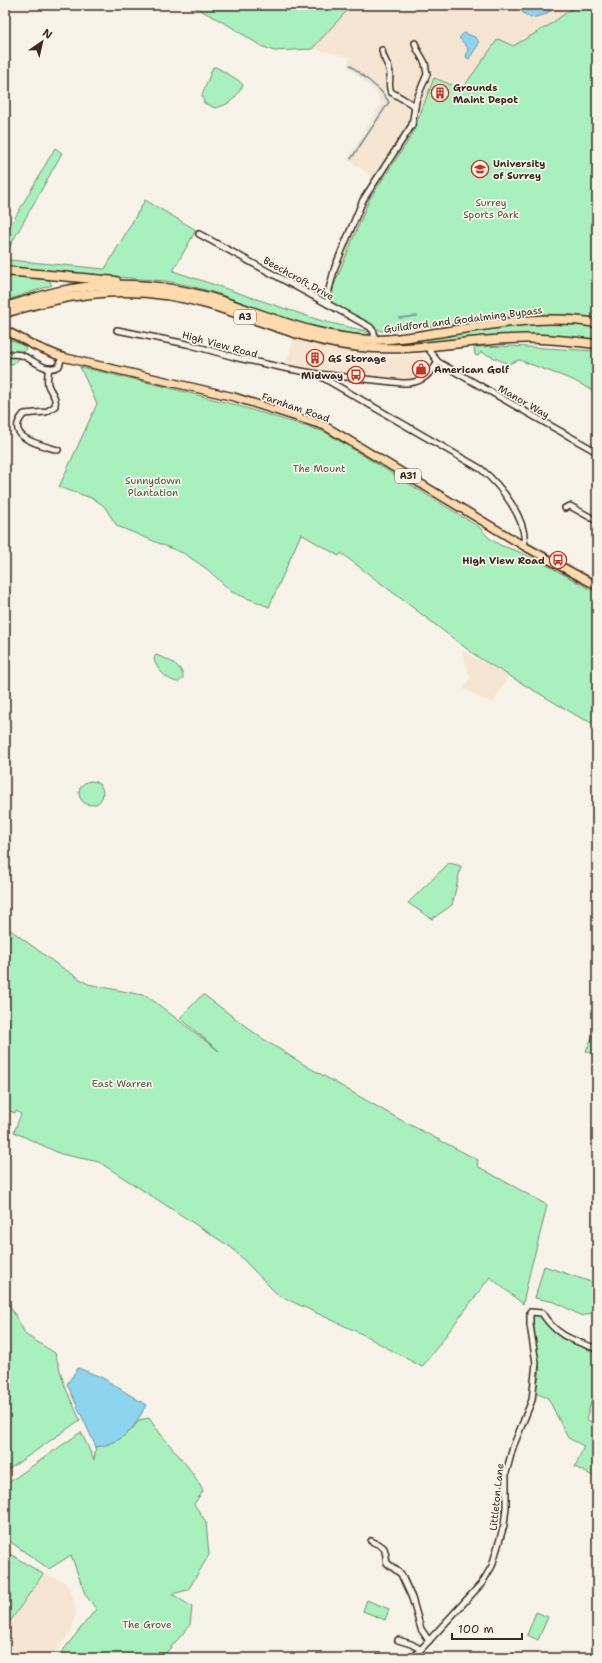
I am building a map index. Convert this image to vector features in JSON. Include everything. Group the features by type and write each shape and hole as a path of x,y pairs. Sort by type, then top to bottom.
{"highway":[{"name":"A3","path":"5,271 96,279 145,286"},
{"name":"Guildford and Godalming Bypass","path":"5,308 50,294 79,288 111,285 145,286 177,290 204,296 280,322 319,333 375,344 408,337 524,320 555,319 597,323"},
{"name":"Guildford and Godalming Bypass","path":"5,313 51,300 74,296 121,292 158,294 185,298 212,305 307,337 346,345 375,344 427,347 512,338 597,344"}],"main road":[{"name":"Farnham Road","path":"5,330 35,346 62,357 234,397 325,426 524,546 597,586"}],"street":[{"path":"328,304 328,292 335,268 363,200 411,128 415,106 427,74 425,63 417,49 415,42"},
{"path":"382,50 382,58 390,70 389,85 391,92 415,106"},
{"name":"Beechcroft Drive","path":"199,234 370,327 374,332 375,344"},
{"name":"High View Road","path":"117,330 187,344 260,364 318,374 410,384 427,377 438,362"},
{"name":"Manor Way","path":"427,347 438,362 597,452"},
{"path":"5,354 22,356 49,368 59,366 62,357"},
{"path":"49,368 48,385 55,397 55,406 46,412 24,414 18,426 22,437 26,440 58,450"},
{"name":"High View Road","path":"318,374 481,469 492,478 504,492 519,517 525,535 524,546"},
{"path":"336,385 339,376"},
{"path":"565,508 570,506 597,521"},
{"name":"Littleton Lane","path":"413,1658 482,1583 492,1566 500,1541 506,1506 506,1473 513,1447 532,1400 536,1363 530,1325 530,1312 542,1313 550,1325 565,1338 597,1349"},
{"path":"371,1541 384,1547 386,1550 386,1563 401,1574 412,1598 421,1629 429,1641"},
{"path":"398,1640 412,1644 420,1649"}],"shaded area":[{"name":"Surrey Sports Park","path":"352,5 597,5 557,312 384,327 324,293 365,198 376,180 348,159 381,104 376,92 348,66 350,57 312,49"},
{"path":"294,338 333,348 389,357 421,354 431,363 424,376 418,379 405,380 368,377 286,365"},
{"path":"462,650 477,660 508,676 493,704 464,689 470,677"},
{"path":"43,1574 62,1580 71,1590 76,1613 71,1632 50,1658 19,1658 5,1636 5,1631"}],"green space":[{"path":"191,5 352,5 312,49 274,51 261,46 228,25"},
{"name":"Surrey Sports Park","path":"577,5 597,5 597,318 571,315 533,314 499,317 465,323 381,331 331,302 334,285 369,200 412,135 434,78 462,89 498,39 513,46 548,26"},
{"path":"213,67 216,67 238,80 243,85 238,94 229,103 215,108 204,103 202,95"},
{"path":"55,148 62,153 6,253 9,260 105,269 145,200 196,230 173,271 322,321 370,332 369,334 362,335 320,328 282,317 213,292 166,281 5,268 5,235"},
{"path":"5,275 49,280 52,285 5,301"},
{"path":"559,323 597,327 597,340 511,335 442,342 406,342 482,329"},
{"path":"5,337 26,347 24,353 13,364 5,363"},
{"path":"511,346 597,351 597,393 573,380 519,360 508,364 481,352 478,356 475,355 474,347"},
{"path":"80,367 232,404 325,432 479,527 489,538 500,545 541,562 597,593 597,725 579,717 479,658 341,553 339,556 301,534 269,607 232,592 207,569 185,554 117,526 104,506 94,499 59,487 97,404"},
{"path":"156,655 174,663 180,669 183,678 179,682 171,680 159,670 154,658"},
{"path":"91,781 96,782 102,788 102,798 96,804 91,805 86,804 80,798 79,793 80,788 86,782"},
{"path":"449,863 461,866 452,905 432,919 408,903"},
{"name":"East Warren","path":"5,926 58,965 88,984 147,996 219,1051 180,1018 200,997 204,995 260,1037 303,1064 397,1118 478,1160 477,1166 547,1205 523,1304 490,1277 422,1367 362,1334 278,1295 232,1248 99,1162 61,1154 14,1132 21,1114 16,1111 15,1113 5,1109"},
{"path":"597,1034 597,1055 586,1051 593,1035"},
{"path":"544,1266 597,1284 597,1311 582,1316 555,1302 535,1298"},
{"path":"5,1297 26,1335 55,1353 65,1387 80,1420 5,1472"},
{"path":"532,1315 539,1315 561,1338 597,1353 597,1383 586,1419 597,1425 597,1478 575,1467 584,1446 568,1438 548,1398 535,1393 540,1370"},
{"name":"The Grove","path":"149,1418 192,1472 203,1491 194,1504 206,1522 209,1555 188,1590 172,1594 192,1607 190,1625 167,1652 157,1657 57,1658 96,1609 85,1594 71,1555 49,1569 5,1538 5,1485 81,1432 94,1460 96,1447 109,1444 126,1435 139,1420"},
{"path":"5,1551 43,1574 7,1626 5,1625"},
{"path":"367,1600 389,1609 385,1620 363,1611"},
{"path":"536,1612 548,1617 538,1640 527,1635"}],"water":[{"path":"519,5 551,5 552,10 544,15 531,18 523,13"},
{"path":"464,33 478,40 477,46 469,59 466,57 468,48 459,38"},
{"path":"78,1368 101,1377 146,1405 137,1421 127,1434 114,1442 96,1447 67,1384"}],"waterway":[{"path":"350,65 380,90 389,102 351,159"},
{"path":"399,318 417,316"}],"place":[{"name":"Grounds Maint Depot","path":"440,93"},
{"name":"University of Surrey","path":"480,169"},
{"name":"GS Storage","path":"315,358"},
{"name":"American Golf","path":"421,369"},
{"name":"Midway","path":"356,375"},
{"name":"High View Road","path":"558,560"}],"park label":[{"name":"The Mount","path":"319,468"},
{"name":"Sunnydown Plantation","path":"153,486"}]}
